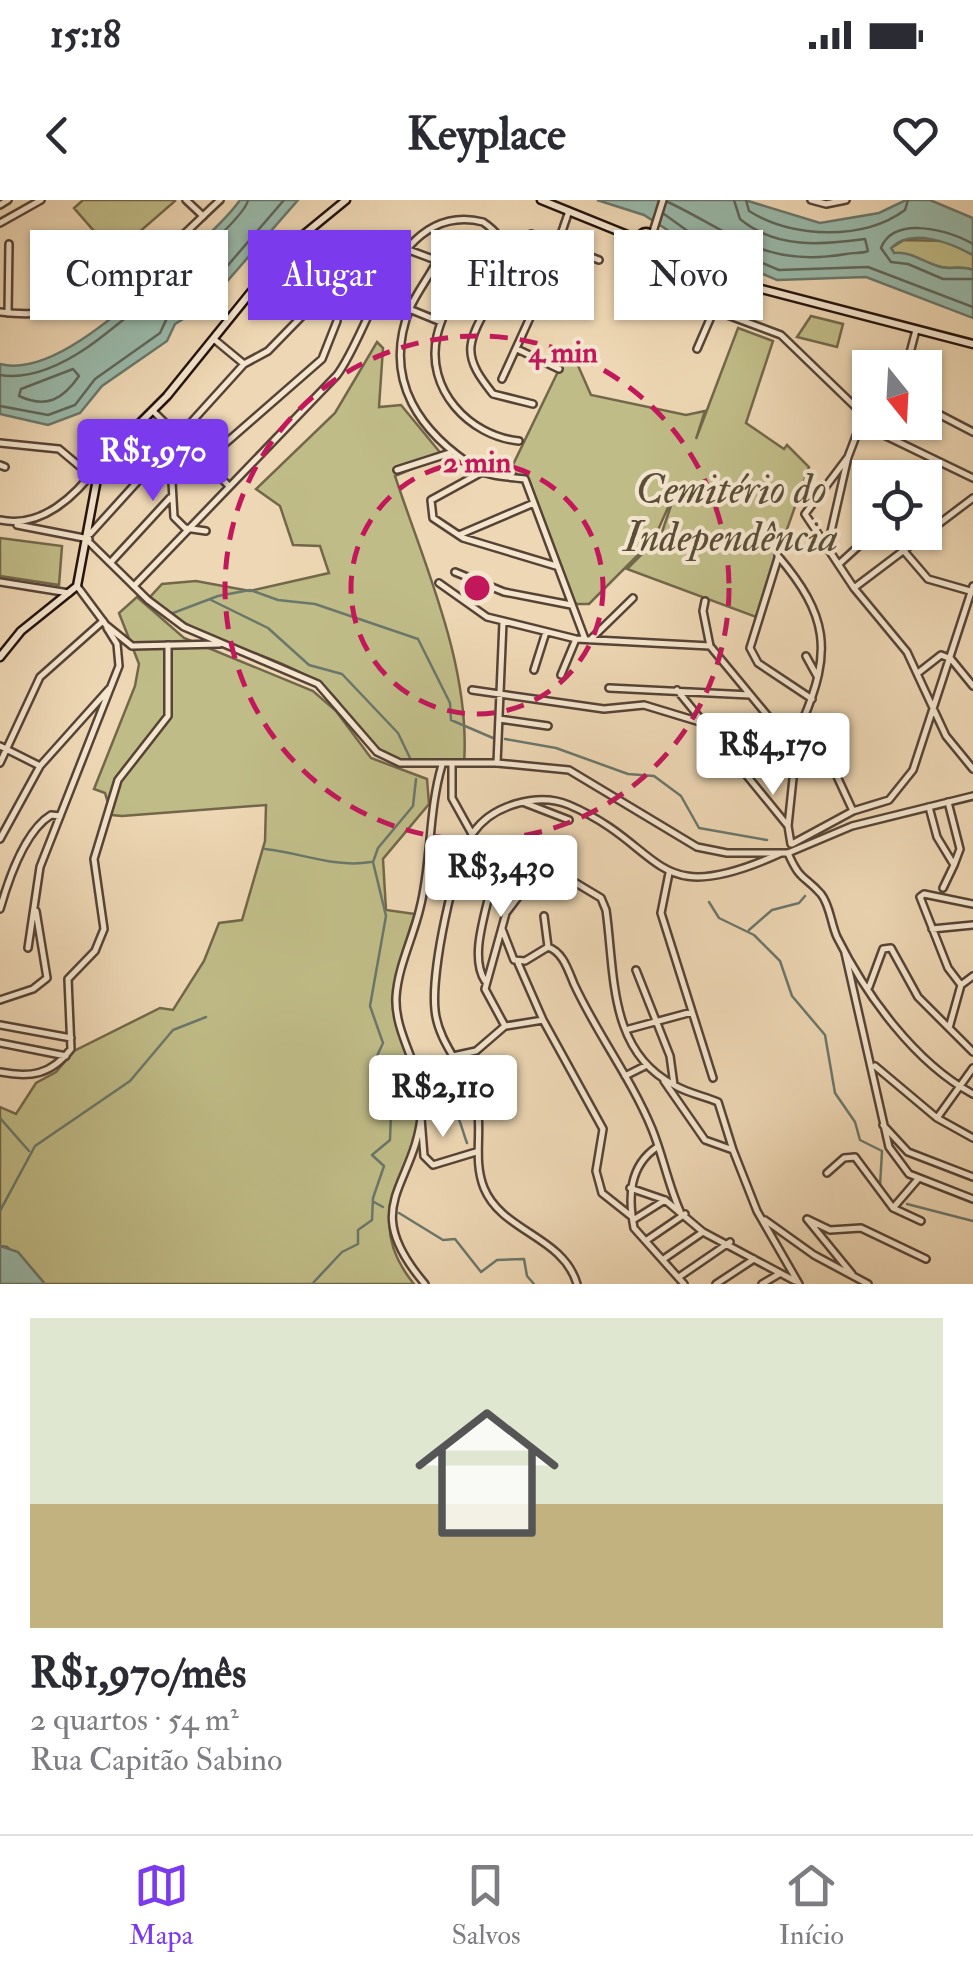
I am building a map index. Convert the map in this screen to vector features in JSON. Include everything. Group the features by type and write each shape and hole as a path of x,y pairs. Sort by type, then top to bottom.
{"main road":[{"path":"0,657 21,632 77,586 100,463 215,340 286,250 346,200"},
{"path":"541,200 616,230"},
{"path":"763,290 973,344"}],"street":[{"path":"0,204 8,200"},
{"path":"0,224 41,200"},
{"path":"186,200 204,216"},
{"path":"0,312 52,314 104,298 148,267 220,200"},
{"path":"650,230 664,200"},
{"path":"812,200 826,204 846,200"},
{"path":"448,210 486,224 491,230"},
{"path":"562,230 568,211"},
{"path":"8,244 8,313"},
{"path":"594,258 599,260"},
{"path":"411,306 431,272"},
{"path":"411,311 441,322 436,342 441,387 475,428 500,439 519,440"},
{"path":"89,538 168,444 244,364 268,351 298,320"},
{"path":"134,586 185,528 276,442 337,376 352,353 365,320"},
{"path":"408,320 402,360 405,388 417,414 450,452 482,472 525,479 587,640"},
{"path":"482,320 472,340 472,360 492,394 533,404"},
{"path":"502,379 529,320"},
{"path":"696,349 709,320"},
{"path":"739,320 780,336 852,404"},
{"path":"204,462 322,359 337,321"},
{"path":"911,350 916,330"},
{"path":"215,340 244,364"},
{"path":"516,349 559,369"},
{"path":"153,410 228,485"},
{"path":"942,416 973,432"},
{"path":"169,429 174,517 185,528 206,531"},
{"path":"858,440 805,512 854,588 907,652 953,747 973,769"},
{"path":"894,440 973,478"},
{"path":"0,443 59,450 90,476"},
{"path":"397,470 450,452"},
{"path":"827,549 848,458"},
{"path":"14,524 60,506 100,463"},
{"path":"482,472 431,500 433,518 458,535 556,566"},
{"path":"111,562 170,498"},
{"path":"942,521 973,498"},
{"path":"458,535 534,503"},
{"path":"0,520 89,538 134,586 184,627 318,684 362,737 388,759 442,765 552,766 584,776 697,847 727,854 779,854"},
{"path":"838,565 854,550"},
{"path":"791,849 853,811 889,800 900,790 912,770 972,590 928,579 904,550 854,588"},
{"path":"812,699 758,663 752,654 751,640 778,556 799,581 822,626 817,676 812,699 802,722 804,730 828,757 853,811"},
{"path":"455,572 504,592 571,605"},
{"path":"0,582 69,592"},
{"path":"439,583 478,614 576,639 710,646"},
{"path":"28,948 40,867 111,686 120,652 77,586"},
{"path":"587,640 633,598"},
{"path":"705,601 702,611 710,646 796,750 828,757"},
{"path":"497,763 504,622"},
{"path":"104,623 132,646 168,646 191,641 228,644"},
{"path":"0,763 40,677 104,623"},
{"path":"960,626 973,630"},
{"path":"534,670 546,632"},
{"path":"561,675 576,639"},
{"path":"0,1072 32,1076 66,1056 71,1038 68,979 95,951 105,922 94,859 125,766 168,716 168,646"},
{"path":"918,673 941,655 951,659 973,686"},
{"path":"806,656 817,676"},
{"path":"0,839 40,766 111,686"},
{"path":"608,688 751,695"},
{"path":"472,690 604,709 644,705 700,722"},
{"path":"678,690 700,722 788,826"},
{"path":"499,719 548,726"},
{"path":"0,746 40,766"},
{"path":"796,750 788,826 791,849 801,880 825,902 845,950 882,1122 895,1158 918,1178 973,1199"},
{"path":"452,764 452,798 472,834"},
{"path":"425,1284 399,1250 391,1225 393,1201 420,1117 422,1097 396,997 420,908 429,821 442,765"},
{"path":"577,1284 560,1255 500,1212 490,1200 476,1152 478,1111 436,1022 438,953 472,834 492,815 522,802 540,800 570,805 669,873 721,876 852,826 973,796"},
{"path":"522,802 569,820"},
{"path":"943,888 960,848 948,802"},
{"path":"929,807 937,837 954,865"},
{"path":"0,910 14,871 41,823 51,815 60,816"},
{"path":"494,870 482,932 480,972 487,996 505,1026"},
{"path":"669,873 661,913 713,1078"},
{"path":"485,981 513,900 525,888 566,877 601,898 608,928 612,990 627,1030 646,1066 662,1079 718,1102 732,1150 796,1282"},
{"path":"961,985 948,968 920,897 946,897 973,904"},
{"path":"0,1000 34,989 48,975 35,908"},
{"path":"544,916 548,947 563,958 600,1040 625,1076 682,1212"},
{"path":"932,929 973,925"},
{"path":"502,926 543,1020 602,1130 596,1160 602,1194 632,1218 682,1281 730,1242"},
{"path":"517,962 548,947"},
{"path":"869,987 877,958 883,949 891,948 918,996 973,1052"},
{"path":"845,950 887,1016 973,1094"},
{"path":"636,970 670,1056 674,1086"},
{"path":"949,1028 961,985 973,976"},
{"path":"627,1030 654,1019 692,1012"},
{"path":"453,1056 476,1050 505,1026 543,1020"},
{"path":"3,1026 71,1038"},
{"path":"0,1043 66,1056"},
{"path":"872,1064 937,1118 973,1138"},
{"path":"625,1076 646,1066"},
{"path":"937,1118 973,1068"},
{"path":"662,1079 706,1140 732,1150"},
{"path":"420,1117 426,1161 438,1164 454,1155 476,1152"},
{"path":"882,1122 908,1152 973,1177"},
{"path":"632,1218 630,1188 641,1161 657,1146"},
{"path":"827,1173 844,1158 855,1156 893,1208 920,1221"},
{"path":"893,1208 918,1178"},
{"path":"630,1188 664,1200 703,1232 730,1242 796,1282"},
{"path":"632,1218 664,1200"},
{"path":"647,1240 682,1212"},
{"path":"762,1218 814,1255 868,1284"},
{"path":"852,1274 807,1220 830,1230 861,1228 926,1259"},
{"path":"665,1258 703,1232"},
{"path":"716,1284 754,1259"},
{"path":"762,1284 779,1274"}],"green space":[{"path":"83,200 175,201 142,230 93,230 74,208"},
{"path":"904,240 946,241 973,255 973,270 941,267 894,253 891,248"},
{"path":"811,316 843,324 837,347 797,337"},
{"name":"Cemitério do Independência","path":"738,328 773,341 746,423 784,449 787,445 809,467 756,617 627,569 661,535 678,485 654,539 589,604 573,604 529,480 510,471 565,357 576,361 591,395 686,415 705,411 696,439"},
{"path":"377,342 383,348 379,407 401,405 443,456 395,476 453,654 464,727 464,764 415,763 387,756 368,742 338,701 320,684 189,626 150,597 162,584 196,581 250,591 329,573 320,546 293,545 280,506 256,489 335,413"},
{"path":"0,538 62,546 59,585 0,576"},
{"path":"137,597 184,638 313,691 336,711 371,758 427,779 429,804 383,859 386,910 415,914 401,959 395,1004 400,1035 419,1093 418,1126 390,1213 390,1235 397,1258 414,1284 45,1284 7,1247 0,1246 0,1107 16,1114 36,1083 56,1072 74,1051 160,1008 173,1010 204,961 219,923 242,920 265,841 266,805 122,816 112,815 105,793 94,789 135,686 139,664 119,613"}],"water":[{"path":"240,200 298,200 272,230 248,230 248,257 228,280 228,230 213,230"},
{"path":"597,200 745,200 820,223 879,213 906,200 930,200 973,218 973,255 943,242 920,238 899,242 891,248 894,253 941,267 973,270 973,318 866,277 777,280 763,274 763,230 667,230 644,215"},
{"path":"108,320 182,320 175,324 167,341 102,386 80,413 48,425 0,414 0,364 31,363 81,340"},
{"path":"0,1246 18,1252 45,1284 0,1284"}],"waterway":[{"path":"173,613 218,596 250,590 278,600 315,604 418,639 450,703 451,720 493,738"},
{"path":"211,600 268,628 309,665 342,674 398,733 410,758"},
{"path":"505,739 556,748 628,774 654,776 681,796 699,828 767,840"},
{"path":"312,1284 342,1252 358,1244 358,1230 372,1220 373,1198 384,1166 372,1155 390,1140 391,1112 402,1093 388,1061 377,1056 383,1043 370,1006 386,916 373,862 378,848 413,806 416,779"},
{"path":"265,849 331,862 371,862"},
{"path":"749,930 772,910 799,903 805,896"},
{"path":"709,902 719,918 754,935 780,961 792,996 825,1035 835,1093 855,1122 860,1140 882,1151 880,1186"},
{"path":"0,1211 35,1146 130,1081 173,1030 206,1017"},
{"path":"432,1104 453,1111 467,1143"},
{"path":"0,1118 29,1151"},
{"path":"374,1202 383,1207"},
{"path":"907,1204 973,1221"},
{"path":"399,1213 443,1240 455,1239 481,1272 497,1260 524,1259 527,1276 534,1284"}]}
